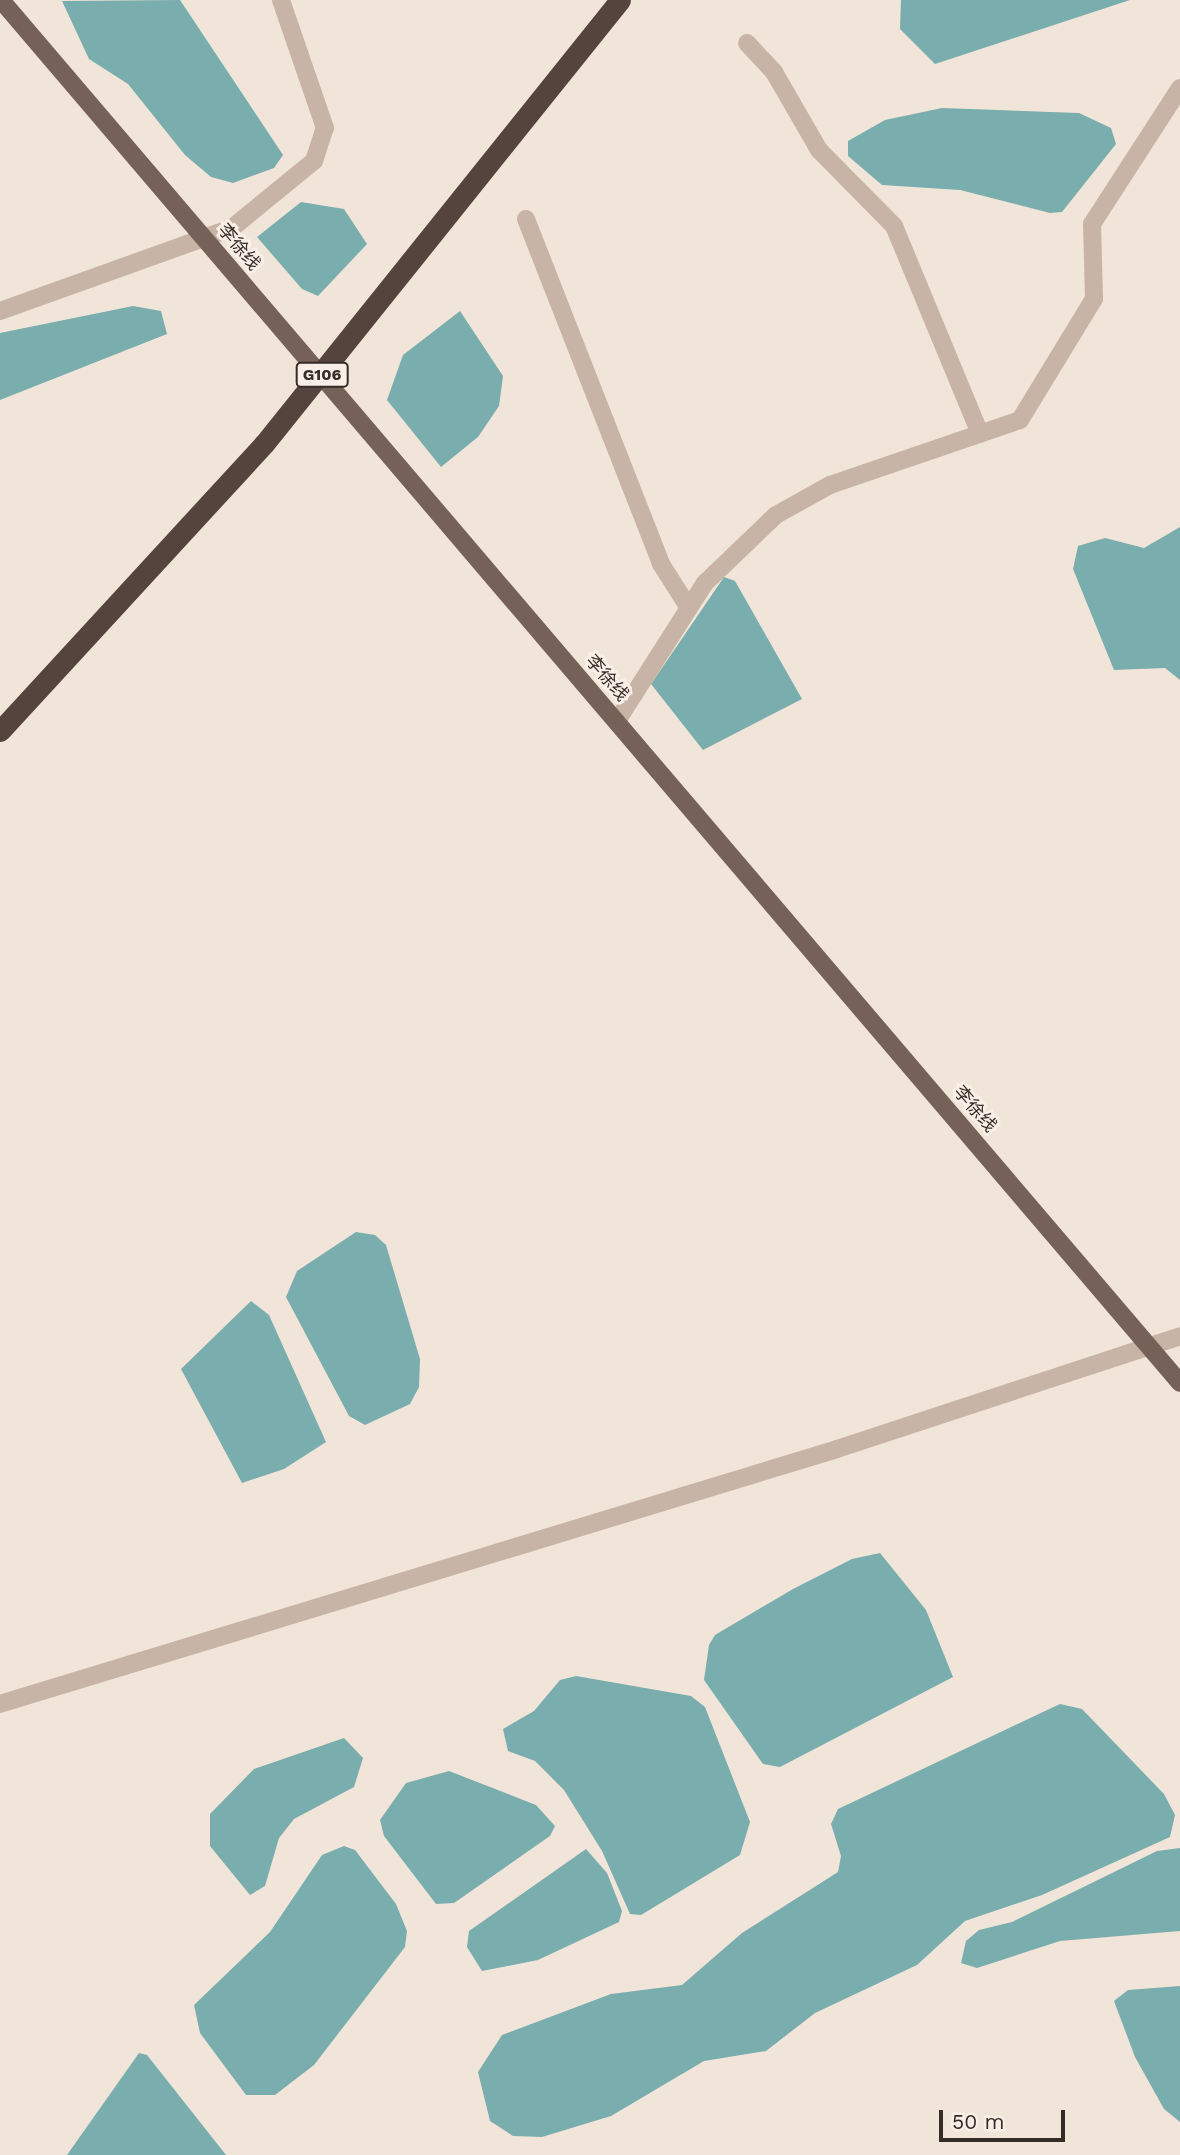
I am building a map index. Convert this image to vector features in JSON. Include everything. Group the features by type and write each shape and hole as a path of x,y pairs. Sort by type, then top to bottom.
{"highway":[{"name":"G106","path":"0,731 321,376 619,0"}],"main road":[{"name":"李徐线","path":"1,0 1180,1383"}],"street":[{"path":"0,311 204,239 250,217 314,161 323,145 316,91 281,0"},
{"path":"747,43 774,72 819,150 894,226 980,434"},
{"path":"617,721 689,608 726,559 792,504 1020,420 1034,404 1094,299 1092,224 1180,88"},
{"path":"526,219 661,564 689,608"},
{"path":"0,1704 1180,1336"}],"water":[{"path":"180,0 283,155 274,168 233,183 211,177 185,155 128,84 89,59 62,1"},
{"path":"901,0 1130,0 935,64 900,29"},
{"path":"942,108 1079,113 1111,128 1116,144 1062,212 1050,213 960,190 882,185 848,156 848,141 885,120"},
{"path":"301,202 344,209 367,244 318,296 302,289 257,237"},
{"path":"133,306 161,311 167,334 0,400 0,333"},
{"path":"460,311 503,376 499,406 478,437 441,467 387,400 403,355"},
{"path":"1180,527 1180,680 1165,668 1114,670 1073,569 1078,546 1105,538 1144,548"},
{"path":"724,577 735,581 802,699 703,750 651,684"},
{"path":"356,1232 375,1235 386,1245 420,1359 419,1387 410,1404 365,1425 349,1416 286,1297 297,1271"},
{"path":"251,1301 269,1315 326,1442 284,1469 242,1483 181,1369"},
{"path":"880,1553 926,1610 953,1677 780,1767 763,1764 704,1680 709,1645 715,1635 793,1589 852,1559"},
{"path":"576,1676 691,1696 705,1707 750,1822 740,1855 641,1915 630,1914 602,1851 564,1790 535,1761 508,1751 503,1729 534,1711 560,1680"},
{"path":"1060,1704 1082,1709 1164,1794 1175,1815 1170,1837 1042,1895 965,1921 917,1965 815,2013 766,2051 704,2061 611,2116 542,2137 513,2136 490,2121 478,2072 502,2035 611,1994 682,1985 742,1933 838,1872 841,1856 831,1824 838,1809"},
{"path":"344,1738 363,1758 354,1787 294,1819 279,1838 265,1886 250,1895 210,1846 210,1814 254,1769"},
{"path":"449,1771 536,1805 555,1826 550,1836 454,1903 436,1904 384,1836 380,1820 406,1783"},
{"path":"344,1846 355,1850 396,1904 407,1931 405,1947 314,2065 275,2095 246,2095 200,2033 194,2005 270,1932 322,1855"},
{"path":"1180,1848 1180,1931 1060,1941 977,1968 961,1963 966,1941 979,1930 1012,1922 1157,1851"},
{"path":"586,1849 607,1873 622,1911 619,1922 538,1960 482,1971 467,1947 469,1931"},
{"path":"1180,1986 1180,2122 1164,2109 1135,2057 1114,2001 1128,1990"},
{"path":"139,2053 147,2055 226,2155 67,2155"}]}
